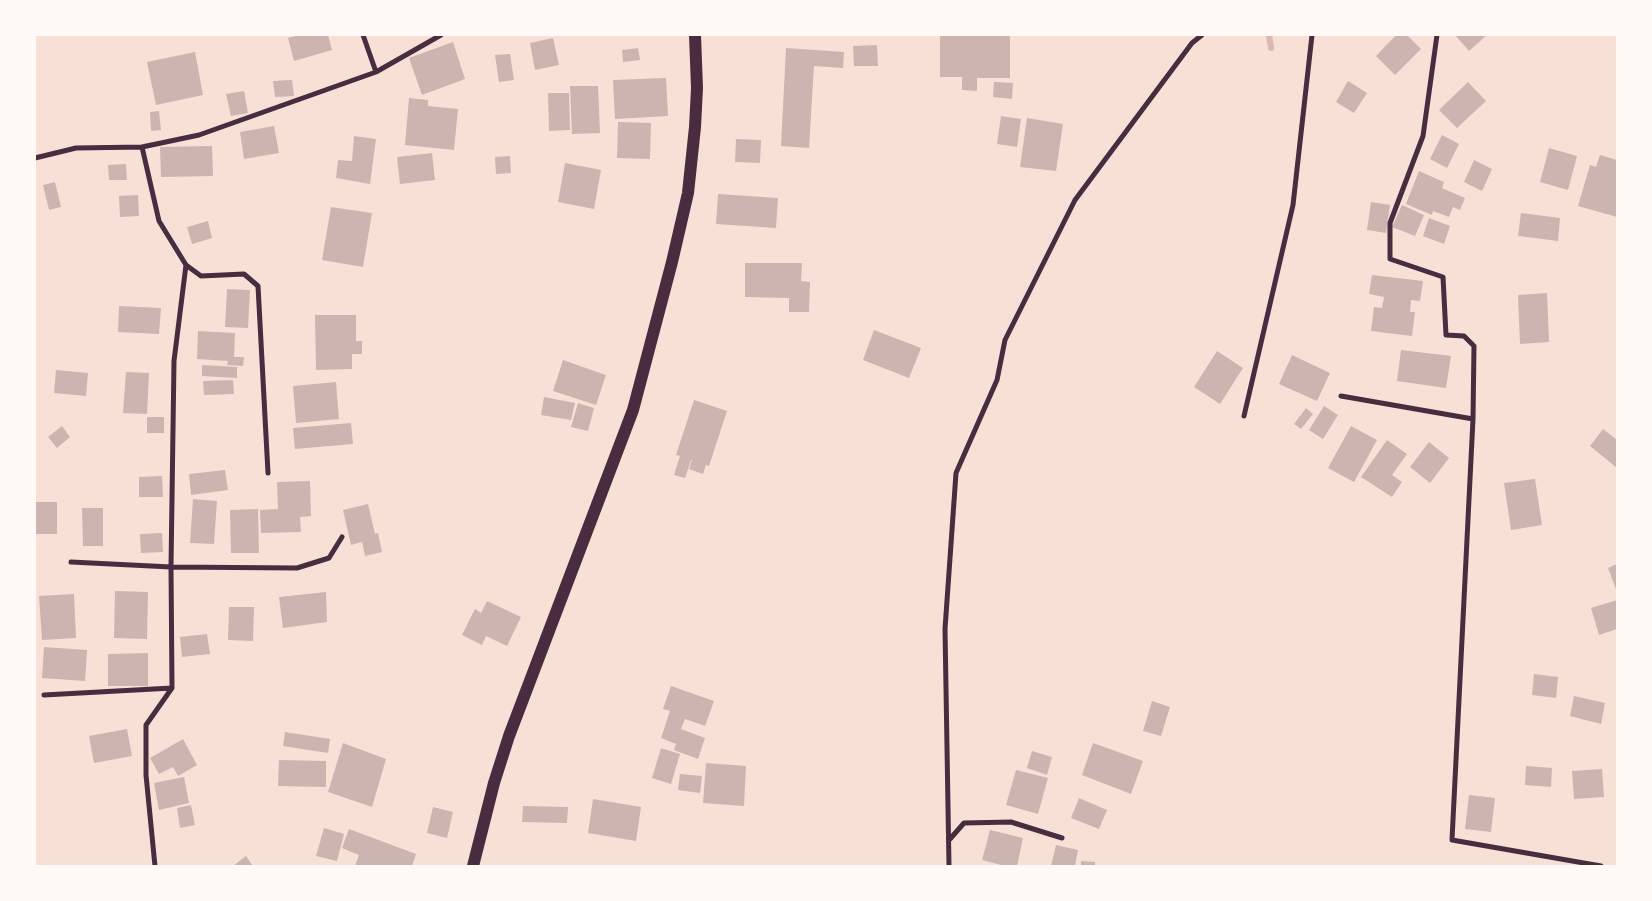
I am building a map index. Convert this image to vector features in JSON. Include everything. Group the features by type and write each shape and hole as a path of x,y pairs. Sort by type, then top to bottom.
{"main road":[{"path":"473,866 494,783 509,736 633,410 638,392 688,193 696,127 695,35"}],"street":[{"path":"364,35 376,72"},
{"path":"35,158 76,148 142,147 199,135 376,72 441,35"},
{"path":"949,866 944,629 956,473 997,380 1005,340 1075,200 1192,43 1202,35"},
{"path":"1244,416 1292,205 1312,35"},
{"path":"1437,35 1423,136 1390,223 1390,258 1443,277 1446,335 1464,336 1474,346 1473,419 1452,840 1601,866"},
{"path":"142,147 159,221 186,265 201,276 244,274 258,286 268,473"},
{"path":"155,866 146,775 146,725 172,688 171,567 174,361 186,265"},
{"path":"1341,396 1473,419"},
{"path":"71,562 171,567 297,568 329,558 342,537"},
{"path":"44,695 172,688"},
{"path":"949,839 964,823 992,822 1011,822 1062,838"}],"building":[{"path":"299,35 328,35 332,50 294,61 288,38"},
{"path":"940,35 1010,35 1010,78 977,78 977,91 962,90 962,77 940,77"},
{"path":"1396,35 1407,35 1421,49 1395,75 1376,56"},
{"path":"1455,35 1487,35 1469,51"},
{"path":"553,38 559,65 535,70 530,43"},
{"path":"453,42 465,79 422,95 409,58"},
{"path":"877,45 878,66 854,66 853,46"},
{"path":"638,48 640,60 623,62 622,50"},
{"path":"786,48 844,52 843,68 814,66 809,148 781,146"},
{"path":"195,52 203,95 156,105 147,62"},
{"path":"510,54 514,80 499,82 495,55"},
{"path":"666,78 668,116 615,119 613,80"},
{"path":"292,80 294,96 275,97 273,81"},
{"path":"1348,81 1367,93 1354,113 1336,102"},
{"path":"994,82 1013,83 1012,99 993,97"},
{"path":"1468,82 1486,101 1457,128 1439,110"},
{"path":"570,86 598,86 600,133 572,134"},
{"path":"244,91 248,113 231,116 226,94"},
{"path":"548,93 569,93 570,130 549,131"},
{"path":"409,98 428,100 428,106 458,109 454,150 405,145"},
{"path":"159,111 161,130 151,131 150,112"},
{"path":"1001,116 1021,119 1017,147 997,144"},
{"path":"1027,118 1063,124 1056,171 1020,167"},
{"path":"618,122 651,123 650,159 617,158"},
{"path":"274,126 279,153 244,159 240,132"},
{"path":"1442,135 1459,144 1447,168 1430,159"},
{"path":"354,136 376,139 370,184 336,178 338,160 352,161"},
{"path":"736,139 761,140 760,163 735,162"},
{"path":"212,146 213,176 161,177 160,147"},
{"path":"1549,148 1577,156 1568,190 1540,182"},
{"path":"432,153 435,180 400,184 397,157"},
{"path":"1600,155 1617,160 1617,217 1578,206 1590,165 1596,167"},
{"path":"510,156 511,173 496,174 495,157"},
{"path":"1474,160 1492,169 1482,191 1464,182"},
{"path":"565,163 601,170 594,209 558,202"},
{"path":"126,164 127,180 109,180 108,165"},
{"path":"1419,171 1444,182 1442,188 1465,198 1460,210 1453,207 1449,217 1433,211 1432,215 1406,204"},
{"path":"55,182 61,207 49,210 43,185"},
{"path":"718,194 778,198 776,228 716,224"},
{"path":"138,195 139,216 120,217 119,196"},
{"path":"1371,202 1390,205 1386,233 1367,230"},
{"path":"1402,205 1424,215 1415,236 1392,227"},
{"path":"331,207 372,213 363,267 322,260"},
{"path":"1521,213 1560,218 1558,241 1518,236"},
{"path":"1429,218 1450,226 1444,244 1423,236"},
{"path":"208,221 212,238 192,244 187,227"},
{"path":"745,263 802,263 801,281 810,282 809,312 789,312 789,298 745,297"},
{"path":"1372,275 1423,281 1420,301 1411,300 1410,312 1415,312 1412,336 1371,331 1374,307 1382,308 1384,297 1369,294"},
{"path":"227,289 250,290 248,328 225,327"},
{"path":"1547,293 1549,342 1520,344 1518,295"},
{"path":"119,306 161,308 159,334 118,332"},
{"path":"315,315 356,315 356,341 362,341 362,354 352,354 352,369 316,370"},
{"path":"874,330 921,348 909,378 863,360"},
{"path":"198,331 235,333 234,357 244,357 243,366 227,365 228,361 197,359"},
{"path":"1401,350 1451,356 1446,388 1397,381"},
{"path":"1217,351 1243,368 1220,404 1194,387"},
{"path":"1292,355 1330,373 1317,401 1279,384"},
{"path":"563,360 606,375 596,405 553,391"},
{"path":"202,365 237,367 237,378 202,376"},
{"path":"56,370 88,373 86,396 54,393"},
{"path":"126,372 149,373 147,414 123,413"},
{"path":"233,380 234,394 204,395 203,381"},
{"path":"336,382 339,419 296,423 293,386"},
{"path":"544,397 575,403 571,420 541,415"},
{"path":"694,400 727,411 709,466 706,465 703,474 689,469 691,460 685,478 674,475 680,456 676,455"},
{"path":"578,403 594,408 588,431 571,427"},
{"path":"1324,406 1338,415 1323,439 1309,430"},
{"path":"1306,408 1313,414 1301,429 1294,424"},
{"path":"147,417 164,417 164,433 147,433"},
{"path":"351,423 353,444 295,449 293,428"},
{"path":"62,426 70,437 57,448 48,437"},
{"path":"1351,426 1377,440 1354,482 1328,468"},
{"path":"1603,429 1617,440 1617,468 1590,446"},
{"path":"1387,440 1407,454 1392,475 1402,482 1392,497 1361,477"},
{"path":"1429,442 1449,458 1430,483 1410,467"},
{"path":"225,470 228,490 191,495 189,474"},
{"path":"162,476 163,497 139,497 139,477"},
{"path":"1535,479 1542,525 1511,530 1504,483"},
{"path":"310,481 311,516 300,517 301,532 261,533 260,510 278,509 277,482"},
{"path":"193,499 217,501 214,544 190,543"},
{"path":"35,502 57,502 57,534 35,534"},
{"path":"368,504 375,534 378,533 382,552 365,556 362,542 351,545 343,510"},
{"path":"82,508 103,508 103,546 83,546"},
{"path":"258,509 259,553 231,553 230,510"},
{"path":"162,533 163,552 141,553 140,534"},
{"path":"1617,564 1617,592 1608,568"},
{"path":"115,591 148,592 147,639 114,638"},
{"path":"326,592 327,622 283,628 279,597"},
{"path":"74,594 76,638 42,640 39,596"},
{"path":"1617,600 1617,629 1599,635 1591,608"},
{"path":"487,601 521,617 507,646 486,636 482,645 462,635 475,609 481,613"},
{"path":"229,607 254,607 253,641 228,640"},
{"path":"207,634 210,654 182,657 180,637"},
{"path":"44,647 87,650 85,681 42,678"},
{"path":"148,653 148,686 108,686 108,654"},
{"path":"1534,674 1558,677 1556,698 1532,695"},
{"path":"671,686 714,701 705,726 685,719 681,729 705,738 698,759 674,750 676,744 661,738 670,711 663,709"},
{"path":"1574,696 1605,703 1601,724 1570,716"},
{"path":"1152,701 1170,707 1161,736 1143,731"},
{"path":"127,729 132,756 94,763 89,736"},
{"path":"285,732 330,739 328,753 283,746"},
{"path":"183,739 197,765 178,776 173,767 159,774 150,758"},
{"path":"343,743 386,759 372,807 328,792"},
{"path":"1093,743 1143,761 1131,794 1082,775"},
{"path":"661,748 680,754 671,784 652,778"},
{"path":"1032,751 1052,757 1047,775 1027,768"},
{"path":"279,760 326,761 326,787 278,786"},
{"path":"706,763 746,766 744,806 703,803"},
{"path":"1526,766 1552,768 1551,787 1525,785"},
{"path":"1602,769 1604,797 1574,799 1572,771"},
{"path":"1016,770 1048,778 1038,814 1006,805"},
{"path":"680,774 702,776 700,793 678,790"},
{"path":"184,777 189,803 159,810 154,783"},
{"path":"1469,795 1495,798 1491,832 1465,829"},
{"path":"1079,798 1107,810 1099,829 1071,818"},
{"path":"593,799 641,807 636,841 588,833"},
{"path":"191,805 195,825 180,828 177,808"},
{"path":"523,806 568,807 567,823 522,822"},
{"path":"433,807 453,812 447,838 427,833"},
{"path":"324,828 344,834 337,861 316,856"},
{"path":"349,829 416,854 412,866 355,866 359,855 342,848"},
{"path":"990,830 1023,838 1017,866 1005,866 982,860"},
{"path":"1056,845 1078,850 1075,866 1051,866"},
{"path":"246,856 253,866 233,866"},
{"path":"1081,861 1095,862 1095,866 1081,866"}],"waterway":[{"path":"1269,35 1271,48"}]}
